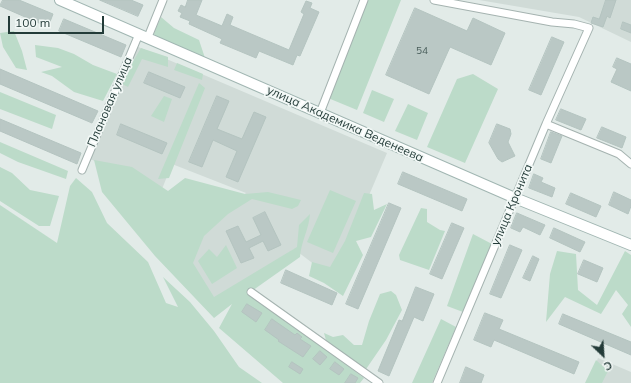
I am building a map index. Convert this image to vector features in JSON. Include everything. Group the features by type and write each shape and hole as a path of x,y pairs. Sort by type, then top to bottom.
{"street":[{"name":"улица Академика Веденеева","path":"60,0 515,198 631,245"},
{"name":"Плановая улица","path":"82,170 143,36 163,0"},
{"path":"320,113 364,0"},
{"name":"улица Кронита","path":"434,0 552,22 574,24 589,28 546,124 436,383"},
{"path":"546,124 619,154 631,164"},
{"path":"251,292 379,383"}],"shaded area":[{"path":"479,0 631,0 631,42 579,17"},
{"path":"136,46 387,153 336,273 315,265 294,249 213,305 162,258 246,193 172,164 162,189 90,159"},
{"path":"598,358 631,372 631,383 588,383"}],"green space":[{"path":"366,0 401,0 357,110 328,98"},
{"path":"161,17 174,28 199,40 205,58 157,42 154,33"},
{"path":"14,31 22,51 27,70 16,68 3,47 0,33"},
{"path":"35,45 58,48 74,54 93,65 117,74 103,101 74,92 52,76 41,72 62,67 36,57"},
{"path":"141,48 168,57 168,67 142,59 128,87 120,83"},
{"path":"177,63 203,74 202,80 174,70"},
{"path":"473,74 498,89 465,163 427,147 457,79"},
{"path":"199,83 205,88 169,178 158,179"},
{"path":"372,90 394,99 384,122 363,113"},
{"path":"0,92 56,115 52,129 0,109"},
{"path":"164,96 172,99 164,122 151,116"},
{"path":"408,104 428,113 417,140 395,131"},
{"path":"0,142 68,171 66,179 18,162 0,153"},
{"path":"94,160 132,167 168,191 185,178 245,194 268,192 301,200 298,206 292,209 252,199 228,214 204,236 193,263 214,297 297,247 299,225 310,214 300,257 249,293 364,378 360,383 283,383 219,328 232,304 214,318 155,256 102,192"},
{"path":"0,167 12,173 30,190 59,196 50,226 39,226 0,201"},
{"path":"76,178 92,192 107,223 148,262 166,303 178,307 163,277 190,302 214,331 239,367 262,383 0,383 0,205 57,243 70,186"},
{"path":"330,190 356,201 333,253 307,242"},
{"path":"364,193 372,194 374,210 387,204 371,237 356,241 363,255 343,296 324,283 309,276 312,262 330,267 345,241"},
{"path":"421,208 427,209 427,222 440,230 445,231 429,270 400,260 399,255"},
{"path":"473,234 492,244 463,312 447,306"},
{"path":"226,245 237,268 212,284 198,261 209,249 217,257"},
{"path":"557,251 576,254 578,290 597,305 625,251 631,255 631,327 622,314 628,305 616,290 601,314 565,297 546,322 550,274"},
{"path":"391,291 396,295 402,310 386,340 362,375 327,344 324,333 333,337 343,335 354,345 362,345 369,321 380,294"},
{"path":"441,319 456,327 432,383 412,383"},
{"path":"596,360 608,371 602,383 585,383"}],"building":[{"path":"3,0 19,0 53,14 48,27 0,6"},
{"path":"100,0 131,0 143,5 138,16"},
{"path":"188,0 202,0 196,15 222,26 227,14 233,17 230,25 289,50 304,14 301,12 306,1 312,3 310,8 319,12 300,56 297,55 293,65 259,51 256,58 220,43 222,39 189,24 190,21 180,17 182,13 178,11 181,5 185,7"},
{"path":"606,0 616,0 610,18 607,16 603,27 591,23 593,17 599,19"},
{"path":"415,8 467,31 473,18 505,33 491,65 450,47 429,94 386,75"},
{"path":"64,19 126,45 121,57 59,31"},
{"path":"623,22 631,25 631,33 621,29"},
{"path":"552,37 564,42 541,95 529,90"},
{"path":"617,58 631,64 631,91 611,82 617,69 613,67"},
{"path":"0,69 98,111 92,123 0,84"},
{"path":"149,72 185,87 180,98 144,83"},
{"path":"217,96 229,101 217,129 242,139 254,112 266,117 238,182 226,177 237,151 213,140 202,167 189,162"},
{"path":"561,109 586,119 581,130 556,120"},
{"path":"0,119 81,153 77,164 0,131"},
{"path":"121,124 167,143 162,154 117,135"},
{"path":"497,124 510,129 511,134 508,142 515,156 502,162 498,159 489,143"},
{"path":"602,127 626,137 622,148 597,138"},
{"path":"551,132 562,136 551,163 541,159"},
{"path":"403,172 467,199 462,211 398,184"},
{"path":"534,174 543,178 541,182 555,188 552,197 529,188"},
{"path":"614,192 631,200 631,206 628,214 609,205"},
{"path":"571,193 601,206 596,217 566,204"},
{"path":"389,203 401,208 358,309 346,304"},
{"path":"265,212 281,245 268,251 263,241 249,248 254,258 241,263 226,231 238,226 246,242 261,235 253,218"},
{"path":"517,213 545,225 540,235 523,227 520,232 511,228"},
{"path":"452,223 464,228 442,279 430,274"},
{"path":"554,228 585,242 580,252 550,238"},
{"path":"510,245 522,250 501,298 490,294"},
{"path":"533,256 539,259 530,281 523,278"},
{"path":"584,260 603,268 597,282 578,274"},
{"path":"286,270 337,293 332,305 281,283"},
{"path":"416,287 434,294 423,321 414,317 389,376 378,371 399,320 402,321"},
{"path":"247,304 262,313 256,322 242,312"},
{"path":"485,313 503,320 499,329 579,362 574,374 494,340 491,347 474,340"},
{"path":"563,314 631,342 631,355 559,324"},
{"path":"272,319 295,335 297,333 302,337 300,339 311,346 303,357 278,341 279,340 265,330"},
{"path":"320,351 327,357 320,365 313,359"},
{"path":"292,362 303,369 300,374 289,367"},
{"path":"335,362 344,369 339,375 330,369"},
{"path":"466,367 484,375 481,383 460,383"},
{"path":"351,374 358,378 355,383 345,383"}]}
